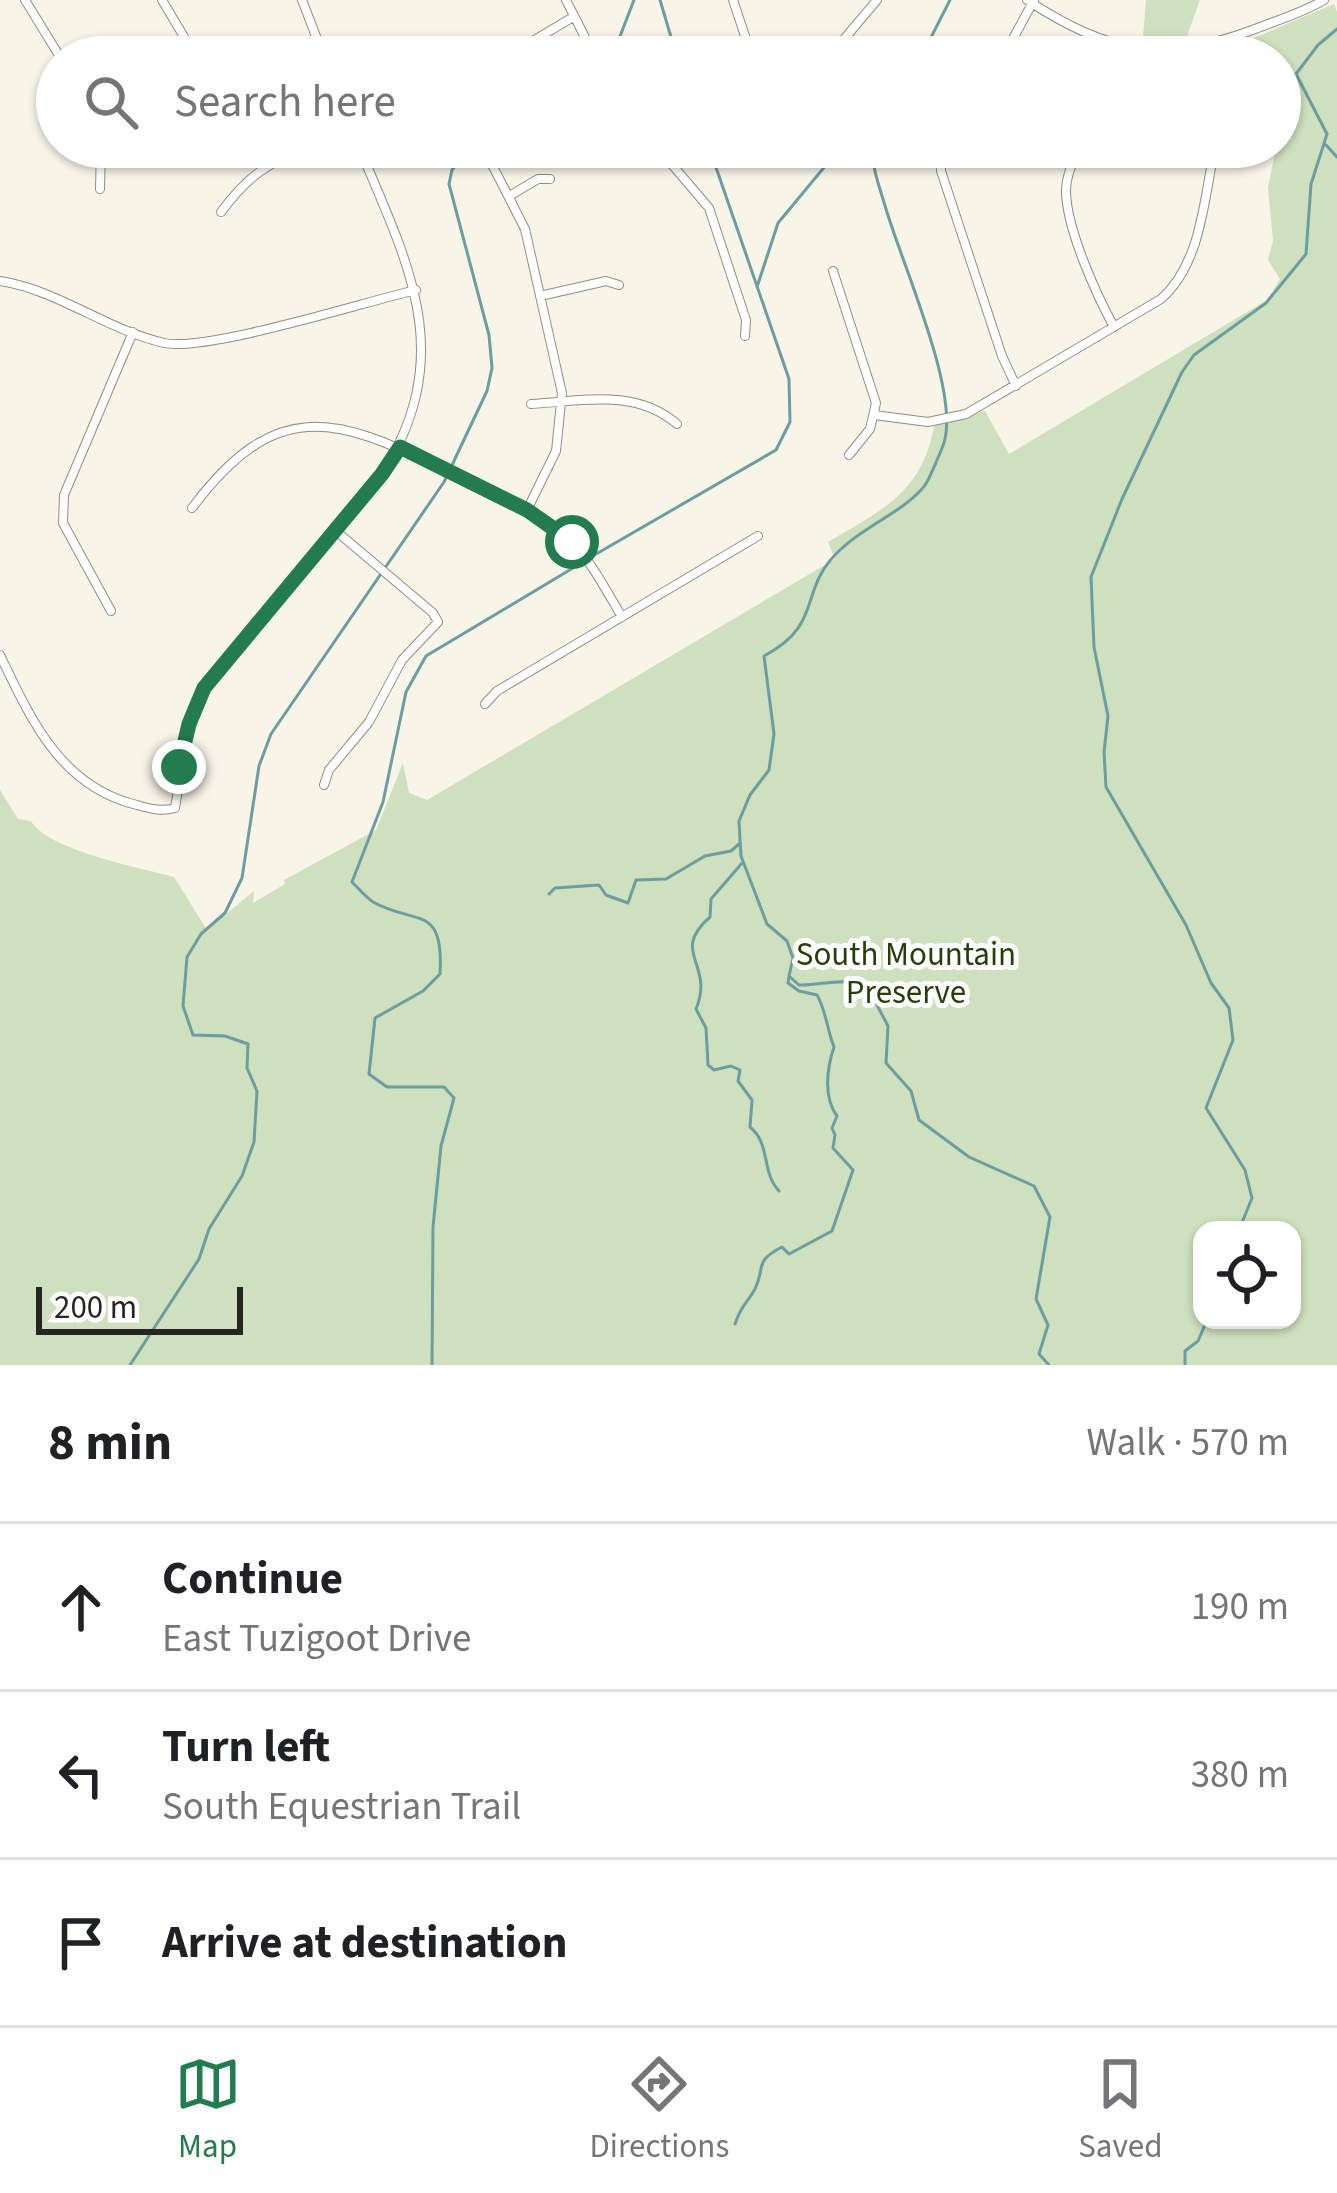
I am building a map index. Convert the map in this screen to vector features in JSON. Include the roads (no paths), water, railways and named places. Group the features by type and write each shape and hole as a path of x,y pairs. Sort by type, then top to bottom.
{"street":[{"path":"25,0 47,36"},
{"path":"162,0 183,36"},
{"path":"302,0 316,36"},
{"path":"566,0 583,36"},
{"path":"733,0 745,36"},
{"path":"847,36 877,0"},
{"path":"1230,36 1324,0"},
{"path":"1014,36 1031,1 1088,36"},
{"path":"541,36 573,17"},
{"path":"100,168 100,189"},
{"path":"221,212 244,182 263,168"},
{"path":"0,655 35,727 68,768 89,785 124,802 165,811 175,808 189,724 204,688 400,447 413,412 424,353 416,290 367,168"},
{"path":"495,168 526,229 562,403 556,451 527,510"},
{"path":"677,168 709,208 746,320 745,336"},
{"path":"941,168 1001,356 1016,386"},
{"path":"1071,168 1066,191 1101,304 1114,327"},
{"path":"874,415 953,418 1161,299 1181,276 1193,249 1210,168"},
{"path":"511,195 538,179 550,179"},
{"path":"833,271 871,385 874,415 861,444 849,455"},
{"path":"540,296 606,280 619,285"},
{"path":"0,281 32,289 170,344 201,342 416,290"},
{"path":"111,611 63,523 64,495 133,332"},
{"path":"531,404 612,398 656,408 677,424"},
{"path":"192,508 236,456 261,440 293,429 328,425 362,432 556,528 583,555 622,617"},
{"path":"324,785 329,770 369,722 402,659 438,625 433,613 336,530"},
{"path":"485,704 497,691 758,536"}],"waterway":[{"path":"620,36 634,0"},
{"path":"660,0 671,36"},
{"path":"932,36 950,0"},
{"path":"1301,67 1337,29"},
{"path":"1243,1221 1252,1198 1245,1170 1206,1108 1233,1040 1229,1008 1106,787 1108,716 1094,647 1091,577 1182,372 1194,355 1266,303 1306,254 1311,184 1327,134 1301,84"},
{"path":"1326,145 1337,157"},
{"path":"130,1365 199,1259 209,1229 242,1176 254,1142 257,1091 247,1068 248,1044 225,1036 193,1035 183,1006 187,957 201,934 225,913 242,878 259,766 271,734 444,482 487,391 492,368 489,335 449,184 454,168"},
{"path":"591,557 776,450 790,422 789,379 716,168"},
{"path":"757,287 778,223 824,168"},
{"path":"874,168 936,358 947,416 945,439 924,487 841,549 819,578 796,631 764,656 774,734 769,770 750,795 739,821 741,856 767,924 787,941 793,958 789,976 799,985 844,982 869,990 888,1026 886,1063 911,1091 919,1120 969,1157 1034,1186 1050,1217 1036,1299 1048,1325 1039,1354 1049,1365"},
{"path":"432,1365 433,1227 441,1146 454,1098 444,1087 387,1087 369,1074 375,1018 423,991 440,974 440,952 432,926 373,902 352,882 383,802 406,692 426,656 583,562"},
{"path":"549,894 555,888 599,885 606,895 628,903 636,880 666,879 705,856 731,851 739,844"},
{"path":"743,862 711,899 710,917 693,940 700,980 696,1009 706,1028 708,1065 714,1070 731,1066 740,1070 738,1081 752,1100 750,1127 761,1142 779,1191"},
{"path":"735,1324 767,1257 782,1247 789,1254 832,1231 853,1170 833,1148 837,1116 828,1082 834,1047 822,1007 817,995 799,991 788,983 789,977"},
{"path":"1185,1365 1185,1351 1198,1341 1203,1329"}],"park label":[{"name":"South Mountain Preserve","path":"906,973"}]}
